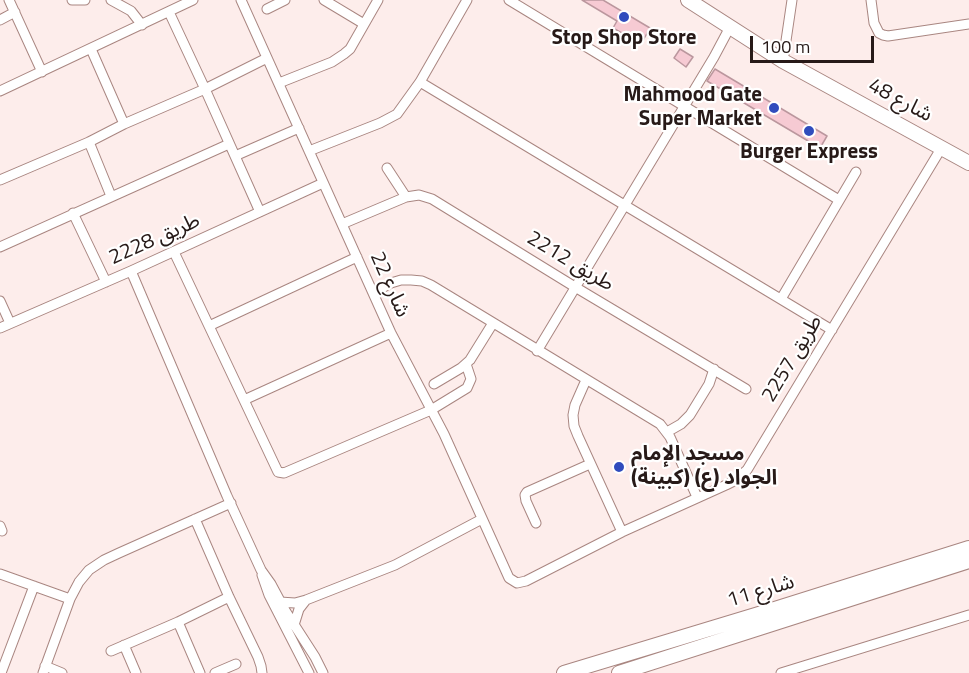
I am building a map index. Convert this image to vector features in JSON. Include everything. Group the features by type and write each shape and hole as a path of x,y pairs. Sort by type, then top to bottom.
{"street":[{"path":"9,0 42,72"},
{"path":"72,0 85,0"},
{"path":"111,0 131,11 142,25"},
{"path":"0,91 193,0"},
{"name":"شارع 22","path":"241,0 391,333 444,434 512,581"},
{"path":"267,9 285,0"},
{"path":"324,0 364,24"},
{"path":"279,83 338,59 350,49 378,0"},
{"path":"309,151 389,119 402,108 420,82 467,0"},
{"path":"509,0 839,200"},
{"name":"شارع 48","path":"688,0 783,61 969,163"},
{"path":"783,61 792,0"},
{"path":"871,0 874,23 879,33 883,35 969,24"},
{"path":"0,20 15,12"},
{"path":"169,12 260,213"},
{"path":"537,351 730,27"},
{"path":"91,49 124,124"},
{"path":"0,180 205,89 267,57"},
{"path":"420,82 832,330"},
{"path":"235,156 298,128"},
{"path":"89,142 111,196"},
{"path":"0,247 230,144"},
{"name":"طريق 2257","path":"512,581 522,583 622,532 734,481 747,470 942,147"},
{"path":"342,224 406,197 387,168"},
{"path":"781,299 856,172"},
{"name":"طريق 2228","path":"0,328 131,272 323,183"},
{"name":"طريق 2212","path":"406,197 419,195 432,199 746,389"},
{"path":"73,213 106,282"},
{"path":"174,252 276,470 281,473 431,410 467,388 471,379 466,364"},
{"path":"209,326 357,257"},
{"path":"131,272 261,570 265,587 309,673"},
{"path":"373,293 401,280 422,281 431,285 660,424 667,432 697,497"},
{"path":"0,301 10,323"},
{"path":"434,384 466,364 493,324"},
{"path":"244,400 391,333"},
{"path":"667,432 681,424 690,415 709,384 714,369"},
{"path":"586,380 578,395 573,415 578,436 622,532"},
{"path":"536,523 526,501 527,492 590,464"},
{"path":"62,673 44,670 70,599 89,570 104,560 231,503"},
{"path":"195,519 258,657 262,673"},
{"path":"280,602 295,603 306,600 395,565 482,519"},
{"name":"شارع 11","path":"564,673 969,548"},
{"name":"شارع 11","path":"619,673 969,561"},
{"path":"261,570 323,673"},
{"path":"0,574 70,599"},
{"path":"2,673 34,586"},
{"path":"111,651 229,597"},
{"path":"294,625 299,609 306,600"},
{"path":"781,673 969,615"},
{"path":"178,622 200,673"},
{"path":"124,645 136,673"},
{"path":"216,673 236,664"}],"building":[{"path":"582,0 603,0 650,28 641,44 613,28 617,21"},
{"path":"680,49 693,57 686,67 674,58"},
{"path":"715,69 827,136 820,148 707,81"}],"place":[{"name":"Stop Shop Store","path":"624,17"},
{"name":"Mahmood Gate Super Market","path":"774,108"},
{"name":"Burger Express","path":"809,131"},
{"name":"مسجد الإمام الجواد (ع) (كبينة)","path":"619,467"}]}
